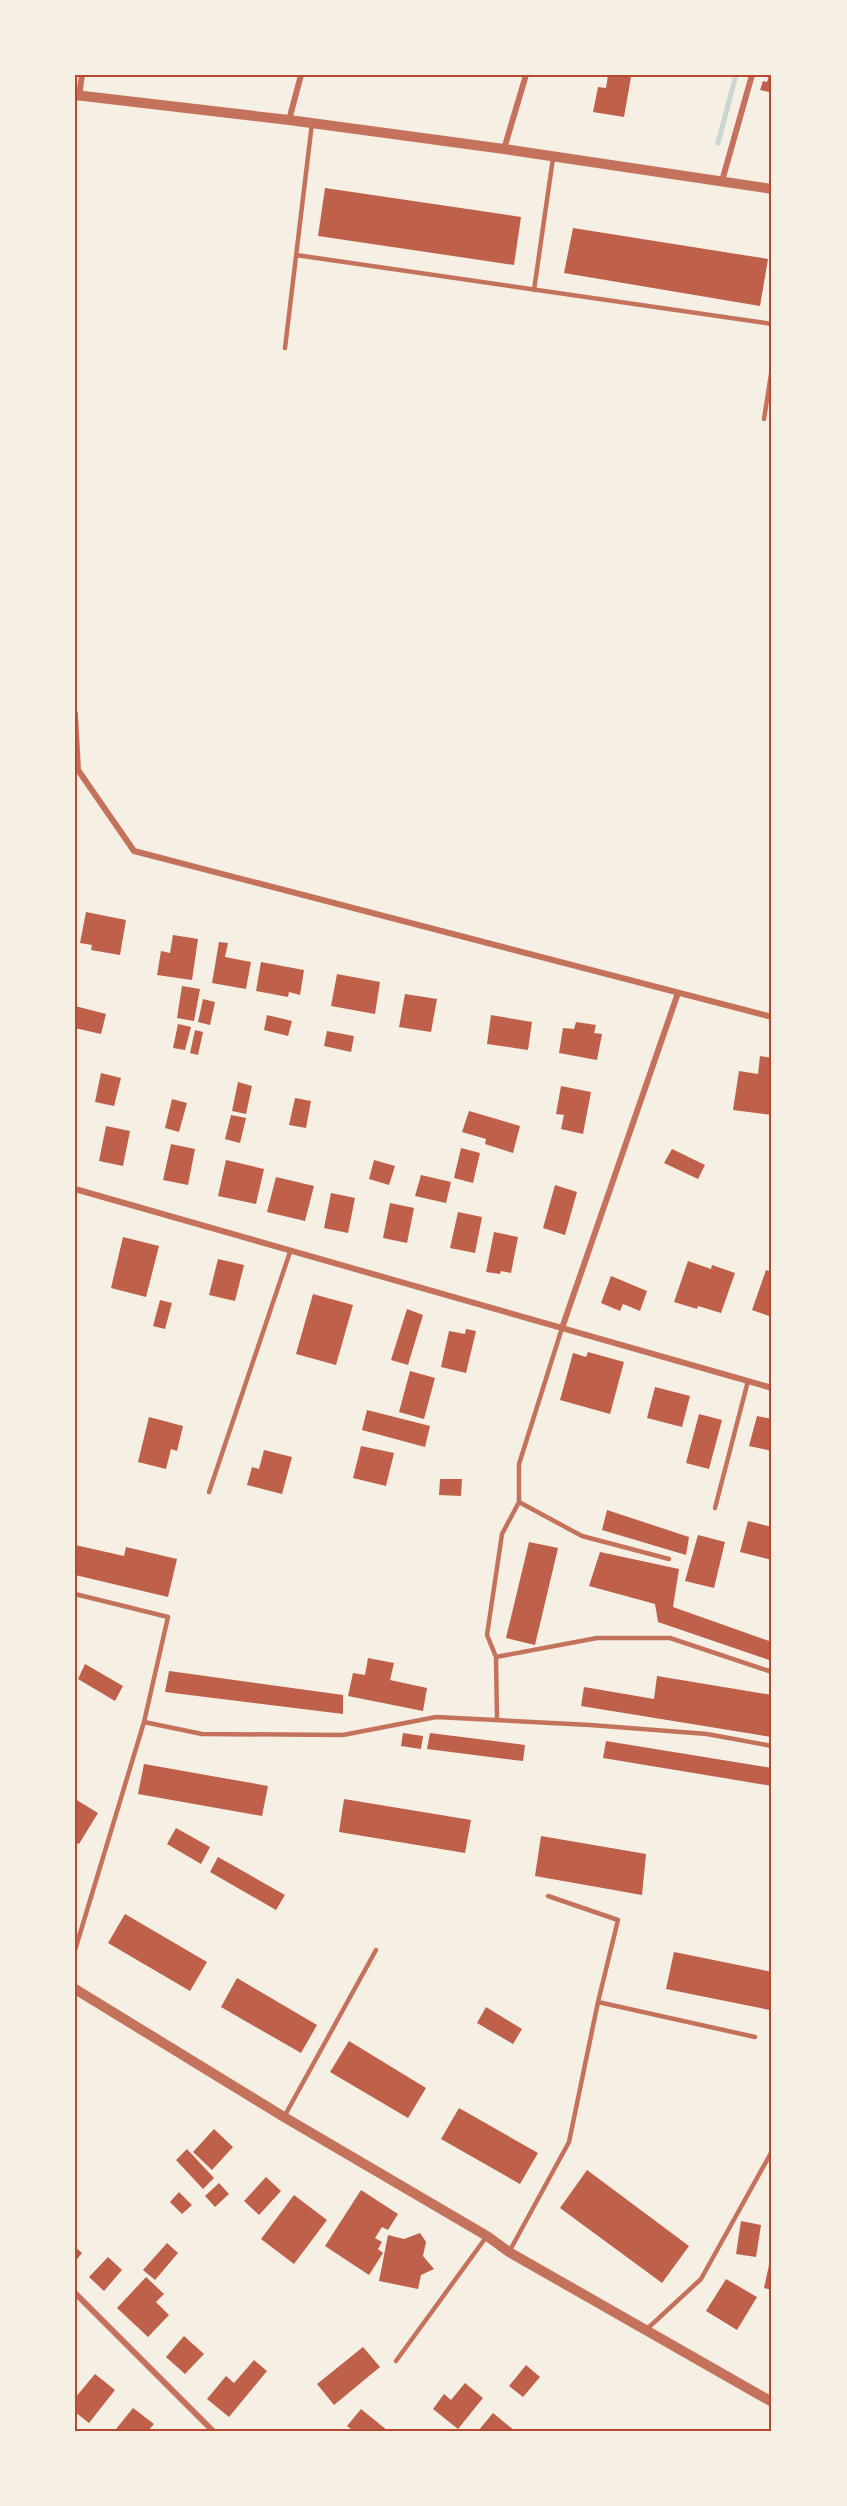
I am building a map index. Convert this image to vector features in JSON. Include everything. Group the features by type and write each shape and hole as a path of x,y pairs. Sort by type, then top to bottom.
{"street":[{"path":"82,75 77,96 289,120 554,155 772,189"},
{"path":"289,120 301,75"},
{"path":"504,149 526,75"},
{"path":"722,182 752,75"},
{"path":"75,714 78,770 135,851 772,1017"},
{"path":"562,1328 678,993"},
{"path":"75,1189 772,1388"},
{"path":"75,1989 284,2117 487,2236 509,2252 772,2402"},
{"path":"75,2294 213,2431"}],"lane":[{"path":"285,348 312,123"},
{"path":"534,290 554,155"},
{"path":"296,255 772,324"},
{"path":"764,419 772,368"},
{"path":"209,1492 290,1252"},
{"path":"498,1720 496,1657 487,1635 502,1534 519,1502 519,1464 562,1328"},
{"path":"715,1508 748,1381"},
{"path":"519,1502 582,1536 669,1559"},
{"path":"75,1594 168,1617 144,1722 75,1950"},
{"path":"496,1657 597,1638 670,1638 772,1672"},
{"path":"144,1722 202,1734 343,1735 436,1717 707,1734 772,1746"},
{"path":"509,2252 569,2142 598,2002 618,1920 548,1896"},
{"path":"284,2117 376,1950"},
{"path":"598,2002 755,2037"},
{"path":"647,2329 701,2279 772,2151"},
{"path":"396,2361 487,2236"}],"building":[{"path":"608,75 631,77 624,117 593,112 598,87 606,88"},
{"path":"769,75 772,75 770,92 760,90 763,81 767,82"},
{"path":"325,188 521,217 514,265 318,236"},
{"path":"573,228 768,259 760,306 564,273"},
{"path":"86,912 126,920 120,955 91,950 92,945 80,943"},
{"path":"173,935 198,939 192,980 157,975 161,951 170,953"},
{"path":"219,942 228,943 225,957 251,962 246,989 212,983"},
{"path":"261,962 304,970 300,995 289,992 288,997 256,991"},
{"path":"337,974 380,982 375,1014 331,1006"},
{"path":"182,986 200,989 194,1021 177,1018"},
{"path":"405,994 437,999 431,1032 399,1027"},
{"path":"203,999 215,1002 210,1025 198,1022"},
{"path":"75,1006 106,1014 101,1034 75,1028"},
{"path":"267,1015 292,1021 288,1036 264,1030"},
{"path":"491,1015 532,1022 528,1050 487,1044"},
{"path":"576,1022 596,1025 594,1033 602,1034 597,1060 559,1053 563,1028 574,1029"},
{"path":"178,1024 191,1027 185,1050 173,1048"},
{"path":"195,1030 203,1032 198,1055 190,1053"},
{"path":"327,1031 354,1036 351,1052 324,1046"},
{"path":"760,1056 772,1058 772,1115 733,1110 739,1071 758,1074"},
{"path":"101,1073 121,1078 114,1106 95,1102"},
{"path":"238,1082 252,1086 246,1114 232,1111"},
{"path":"561,1086 591,1092 583,1134 561,1129 564,1115 556,1114"},
{"path":"295,1098 311,1101 306,1128 289,1125"},
{"path":"172,1099 187,1103 179,1132 165,1128"},
{"path":"469,1111 520,1126 513,1153 485,1144 486,1139 462,1132"},
{"path":"231,1115 246,1118 240,1143 225,1139"},
{"path":"106,1126 130,1131 123,1166 99,1161"},
{"path":"171,1144 195,1149 188,1185 163,1180"},
{"path":"461,1148 480,1153 473,1183 454,1178"},
{"path":"672,1149 705,1165 698,1179 664,1163"},
{"path":"226,1160 264,1169 256,1204 218,1196"},
{"path":"374,1160 395,1166 389,1185 369,1179"},
{"path":"421,1175 451,1182 446,1203 415,1196"},
{"path":"276,1177 314,1186 305,1221 267,1212"},
{"path":"555,1185 577,1192 565,1235 543,1228"},
{"path":"331,1193 355,1198 348,1233 324,1228"},
{"path":"390,1203 414,1208 407,1243 383,1238"},
{"path":"458,1212 482,1217 475,1253 450,1248"},
{"path":"494,1232 518,1237 511,1273 486,1272"},
{"path":"123,1237 159,1246 146,1297 111,1288"},
{"path":"218,1259 244,1265 235,1301 209,1295"},
{"path":"688,1261 711,1269 712,1265 735,1273 721,1313 674,1302"},
{"path":"766,1270 772,1272 772,1317 752,1310"},
{"path":"611,1276 647,1291 640,1311 623,1304 620,1311 601,1303"},
{"path":"313,1294 353,1305 336,1365 296,1354"},
{"path":"160,1300 172,1303 165,1329 153,1326"},
{"path":"407,1309 423,1315 408,1365 391,1360"},
{"path":"466,1329 476,1331 466,1373 441,1367 449,1331 465,1334"},
{"path":"588,1352 624,1362 610,1414 560,1400 573,1353 586,1357"},
{"path":"410,1371 435,1378 424,1419 399,1412"},
{"path":"655,1387 690,1396 682,1427 647,1418"},
{"path":"367,1410 430,1426 425,1447 362,1430"},
{"path":"699,1414 722,1420 709,1469 686,1463"},
{"path":"757,1416 772,1419 772,1451 749,1446"},
{"path":"149,1417 183,1426 177,1451 171,1449 166,1469 138,1462"},
{"path":"361,1446 394,1453 386,1486 353,1478"},
{"path":"264,1450 292,1457 282,1494 247,1485 252,1467 259,1469"},
{"path":"440,1479 462,1479 461,1496 439,1495"},
{"path":"607,1510 689,1537 686,1555 602,1530"},
{"path":"748,1521 772,1527 772,1560 740,1552"},
{"path":"698,1535 725,1542 714,1588 685,1581"},
{"path":"529,1542 558,1548 535,1645 506,1638"},
{"path":"75,1545 124,1556 126,1547 177,1559 168,1597 75,1575"},
{"path":"600,1552 679,1569 673,1607 772,1642 772,1661 658,1622 655,1604 589,1586"},
{"path":"368,1658 394,1663 390,1680 427,1688 423,1711 348,1696 353,1673 365,1675"},
{"path":"85,1664 123,1686 115,1701 78,1679"},
{"path":"169,1671 343,1695 343,1714 165,1692"},
{"path":"657,1676 772,1695 772,1737 581,1706 584,1687 654,1699"},
{"path":"403,1733 423,1736 421,1749 401,1746"},
{"path":"430,1733 525,1745 523,1761 427,1749"},
{"path":"606,1741 772,1768 772,1786 603,1758"},
{"path":"144,1764 268,1786 262,1816 138,1794"},
{"path":"75,1799 98,1813 79,1844 75,1842"},
{"path":"344,1799 471,1820 465,1853 339,1832"},
{"path":"176,1828 210,1847 201,1864 167,1844"},
{"path":"541,1836 646,1854 642,1895 535,1876"},
{"path":"218,1857 285,1895 276,1910 210,1872"},
{"path":"125,1914 207,1962 190,1991 108,1943"},
{"path":"674,1952 772,1972 770,2010 666,1989"},
{"path":"237,1978 317,2025 301,2053 221,2007"},
{"path":"486,2007 522,2029 513,2044 477,2023"},
{"path":"349,2041 426,2088 408,2118 330,2072"},
{"path":"459,2108 538,2153 520,2184 441,2139"},
{"path":"214,2129 233,2147 212,2170 193,2152"},
{"path":"187,2149 214,2178 203,2189 176,2160"},
{"path":"587,2170 689,2246 662,2283 560,2208"},
{"path":"266,2177 281,2191 259,2215 244,2201"},
{"path":"219,2183 229,2194 215,2207 205,2196"},
{"path":"361,2190 398,2214 388,2230 382,2227 375,2238 382,2242 378,2249 383,2253 369,2275 325,2246"},
{"path":"179,2192 192,2205 182,2214 170,2202"},
{"path":"294,2195 327,2220 294,2264 261,2239"},
{"path":"741,2221 761,2225 756,2257 736,2254"},
{"path":"420,2233 426,2242 423,2256 434,2269 421,2275 418,2289 379,2281 388,2235 404,2239"},
{"path":"167,2243 178,2253 155,2280 143,2270"},
{"path":"75,2247 82,2253 75,2262"},
{"path":"108,2257 122,2270 104,2291 89,2277"},
{"path":"769,2265 772,2265 772,2290 764,2288"},
{"path":"146,2277 164,2294 156,2302 169,2315 148,2337 117,2308"},
{"path":"726,2279 757,2297 737,2330 706,2311"},
{"path":"184,2336 204,2354 185,2374 166,2357"},
{"path":"363,2347 380,2367 334,2405 317,2384"},
{"path":"254,2360 267,2371 229,2417 207,2399 226,2376 234,2383"},
{"path":"526,2365 540,2377 523,2397 509,2386"},
{"path":"95,2374 115,2390 89,2423 75,2412 75,2398"},
{"path":"465,2383 483,2398 458,2429 433,2409 444,2394 451,2400"},
{"path":"133,2408 154,2424 148,2431 118,2431 116,2429"},
{"path":"361,2409 388,2431 354,2431 347,2426"},
{"path":"493,2413 515,2431 478,2431"}],"waterway":[{"path":"718,143 736,75"}]}
